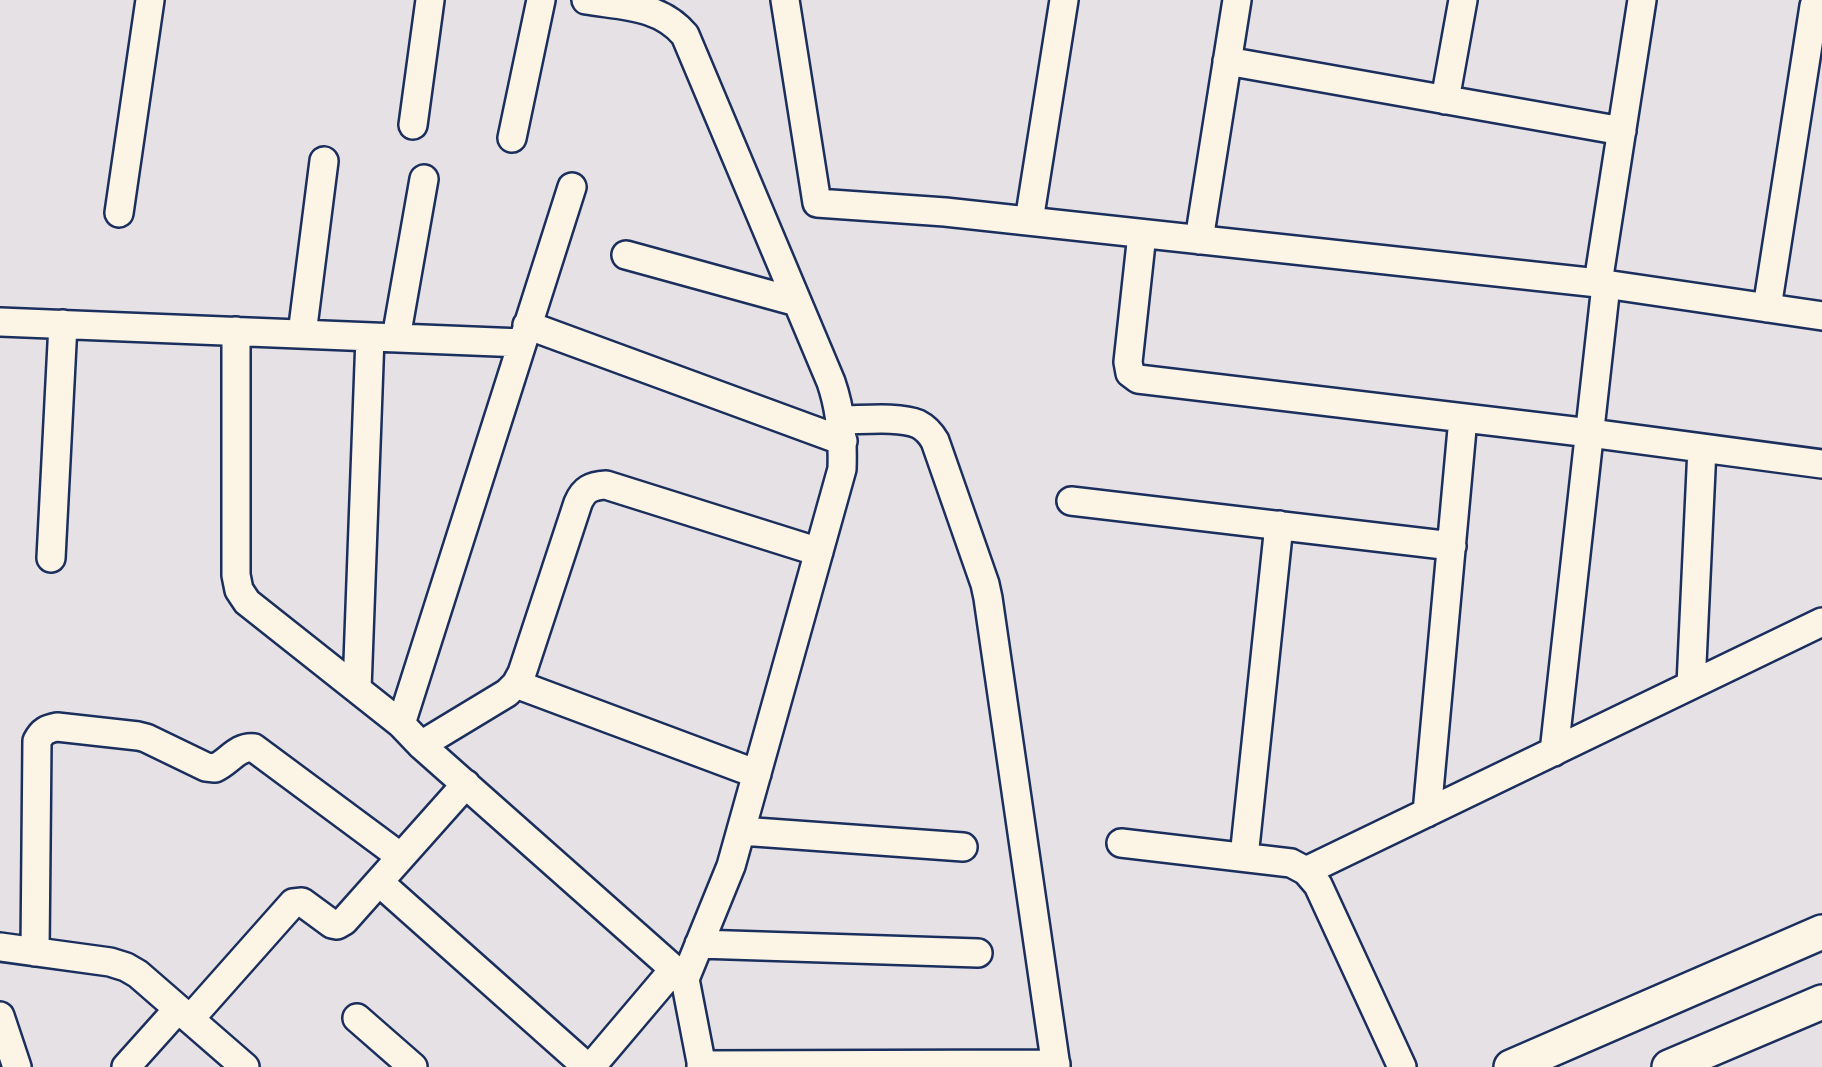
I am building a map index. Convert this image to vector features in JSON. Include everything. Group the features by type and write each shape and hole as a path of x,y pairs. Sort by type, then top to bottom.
{"street":[{"path":"119,213 150,0"},
{"path":"413,125 430,0"},
{"path":"512,138 541,0"},
{"path":"379,882 589,1067 679,974 699,944 731,866 842,469 842,430 839,405 831,382 685,35 676,24 648,10 586,0"},
{"path":"785,0 817,203 945,212 1602,284 1822,316"},
{"path":"1029,221 1064,0"},
{"path":"1199,240 1237,0"},
{"path":"1445,100 1463,0"},
{"path":"1554,752 1590,433 1602,284 1642,0"},
{"path":"1767,308 1814,6"},
{"path":"1227,61 1622,131"},
{"path":"302,334 324,161"},
{"path":"357,688 383,338 424,178"},
{"path":"401,724 572,187"},
{"path":"1142,234 1128,362 1130,373 1138,379 1590,433 1822,464"},
{"path":"626,255 797,302"},
{"path":"0,322 236,331 383,338 524,334 842,430 906,421 920,425 929,431 935,441 985,584 1056,1065 701,1066 679,974 421,745 401,724 247,603 239,590 236,575 236,331"},
{"path":"51,558 63,324"},
{"path":"1426,813 1464,418"},
{"path":"1691,685 1702,448"},
{"path":"421,745 507,693 516,684 522,673 578,503 582,493 593,486 606,486 819,552"},
{"path":"1071,501 1452,546"},
{"path":"1244,858 1279,525"},
{"path":"1306,871 1822,622"},
{"path":"516,684 757,774"},
{"path":"34,952 38,741 41,734 48,729 57,727 138,736 206,767 214,768 240,749 254,748 401,858"},
{"path":"126,1067 184,1014 293,903 302,902 332,924 337,925 344,921 466,784"},
{"path":"741,831 963,847"},
{"path":"1121,843 1291,863 1306,871 1318,885 1402,1067"},
{"path":"1511,1067 1822,932"},
{"path":"699,944 978,953"},
{"path":"0,947 110,962 126,967 245,1067"},
{"path":"1669,1067 1822,1002"},
{"path":"0,1016 18,1067"},
{"path":"357,1017 413,1067"}]}
